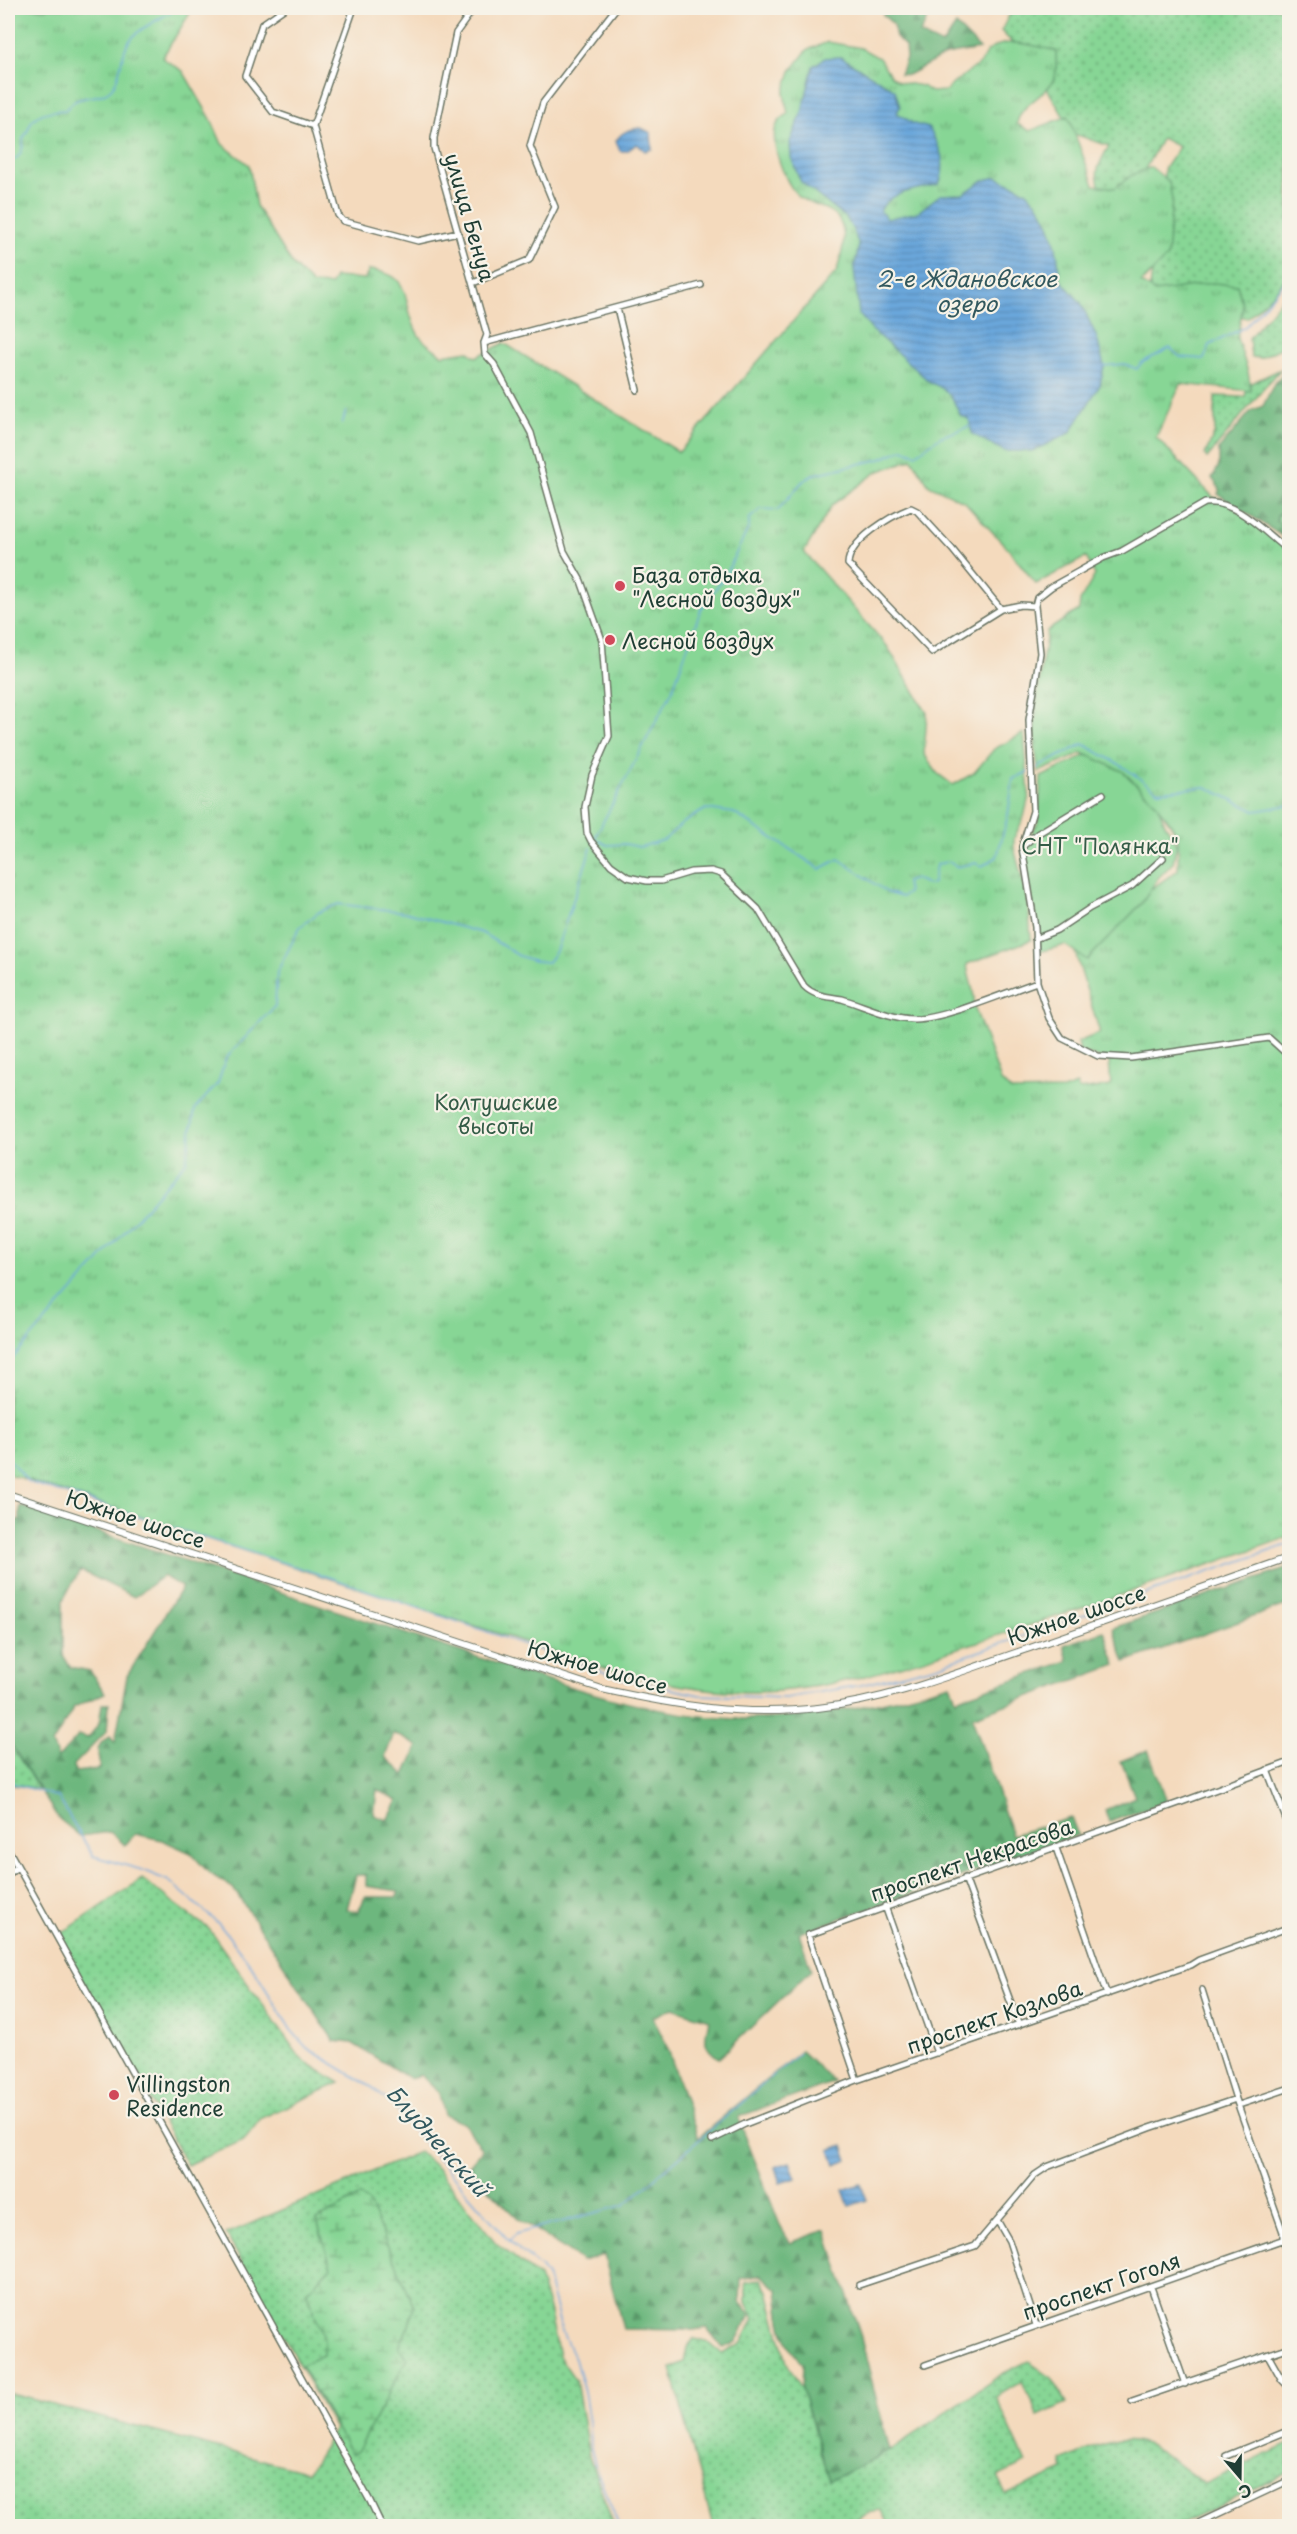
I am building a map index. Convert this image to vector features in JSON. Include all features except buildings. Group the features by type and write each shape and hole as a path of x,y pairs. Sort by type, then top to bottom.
{"street":[{"path":"285,8 262,24 245,76 273,112 313,126"},
{"path":"354,8 313,126 338,215 343,220 418,241 458,232"},
{"name":"улица Бенуа","path":"474,8 456,33 434,138 434,148 488,335 483,343"},
{"path":"473,283 524,264 533,255 555,207 530,146 543,103 616,8"},
{"path":"701,285 483,343 485,354 494,364 531,433 564,551 581,581 602,640 609,736 592,775 585,807 587,833 605,859 628,877 661,881 691,872 711,871 721,874 758,909 810,993 913,1019 952,1011 1037,982"},
{"path":"617,308 637,390"},
{"path":"1286,549 1236,510 1219,503 1205,503 1122,551 1103,558 1051,587 1037,598 1035,606 1040,653 1029,720 1033,811 1022,847 1035,939 1037,982 1055,1030 1072,1044 1098,1056 1131,1058 1269,1038 1290,1057"},
{"path":"1001,609 952,549 917,511 911,508 871,530 848,558 848,564 932,652 1001,609 1021,605 1035,606"},
{"path":"1022,847 1037,834 1104,794"},
{"path":"1035,939 1057,930 1090,908 1132,886 1163,858"},
{"name":"Южное шоссе","path":"8,1494 602,1689 669,1704 739,1712 817,1708 875,1698 942,1678 1290,1557"},
{"name":"проспект Некрасова","path":"857,2080 808,1935 885,1906 1056,1848 1290,1762"},
{"path":"1267,1770 1290,1829"},
{"path":"1056,1848 1107,1995"},
{"path":"8,1849 266,2311 370,2500 381,2526"},
{"path":"8,1875 17,1867"},
{"path":"965,1878 1019,2025"},
{"path":"885,1906 937,2053"},
{"name":"проспект Козлова","path":"712,2140 745,2124 857,2080 1107,1995 1290,1927"},
{"path":"1202,1990 1236,2099 1286,2238 1290,2257"},
{"path":"1239,2105 1290,2088"},
{"path":"859,2284 975,2246 1035,2175 1047,2167 1150,2128 1236,2099"},
{"path":"997,2220 1009,2241 1036,2325"},
{"name":"проспект Гоголя","path":"925,2365 1286,2238"},
{"path":"1151,2287 1185,2384"},
{"path":"1132,2402 1290,2347"},
{"path":"1268,2355 1282,2380 1290,2388"},
{"path":"1226,2456 1290,2430"},
{"path":"1192,2526 1290,2480"}],"green space":[{"name":"Колтушские высоты","path":"8,8 193,8 162,58 183,71 211,119 222,144 249,165 256,206 292,264 312,284 331,285 335,277 365,279 369,270 394,277 404,292 413,323 420,337 442,355 468,351 476,357 504,343 679,452 837,271 844,240 840,222 832,213 798,196 783,171 776,150 775,130 781,119 788,114 784,93 791,71 807,50 828,42 861,48 879,58 891,76 899,82 922,86 931,92 946,91 980,63 987,52 1003,44 1021,43 1056,51 1055,76 1047,89 1023,110 1017,124 1030,131 1068,116 1094,185 1115,188 1132,175 1151,167 1169,182 1172,200 1167,257 1141,283 1155,292 1212,283 1237,285 1243,306 1237,338 1248,372 1251,391 1181,384 1156,437 1213,497 1226,502 1289,550 1289,1537 1051,1618 876,1673 803,1688 738,1692 678,1685 620,1673 8,1474","holes":["912,459 929,485 965,502 1009,550 1036,584 1086,557 1095,575 1080,601 1079,610 1047,631 1035,719 1039,772 1083,753 1124,779 1153,803 1173,828 1178,841 1178,870 1101,924 1105,936 1075,952 1100,1033 1078,1042 1080,1052 1109,1061 1111,1086 1078,1090 1077,1085 1063,1090 1011,1091 1001,1081 974,1006 967,964 1031,940 1028,901 1014,848 1014,838 1024,817 1029,796 1024,733 994,749 974,773 953,785 937,773 924,754 927,713 887,646 804,552 832,505 877,472"]},
{"path":"884,8 918,8 918,12 927,19 920,34 942,45 956,25 980,49 945,55 908,75 900,74 906,58 905,46 896,37 893,24 883,15"},
{"path":"1013,8 1289,8 1289,274 1274,293 1247,318 1147,296 1164,192 1164,169 1179,147 1162,138 1140,178 1115,194 1102,193 1097,174 1109,146 1074,134 1032,63 1001,31"},
{"path":"1289,290 1289,344 1260,358 1251,357 1249,338"},
{"path":"1289,367 1289,514 1281,513 1277,516 1277,521 1285,529 1286,539 1218,494 1220,489 1212,478 1219,466 1219,449 1251,411 1263,406 1274,384"},
{"path":"1281,369 1207,458 1205,455 1215,432 1215,396 1245,397 1247,385"},
{"path":"1281,513 1289,514 1287,526 1289,539 1285,529 1277,521 1277,516"},
{"name":"СНТ \"Полянка\"","path":"1087,755 1122,771 1157,804 1177,844 1173,863 1158,878 1142,903 1087,960 1065,945 1039,952 1039,935 1022,851 1038,822 1041,777"},
{"path":"20,1506 557,1683 629,1703 703,1716 768,1719 821,1714 873,1704 950,1684 956,1699 1068,1661 1064,1645 1104,1631 1116,1665 972,1717 1012,1835 1071,1818 1078,1835 799,1933 811,1970 719,2058 707,2046 709,2020 673,2008 653,2017 668,2049 698,2138 801,2051 834,2082 738,2117 781,2228 790,2243 826,2230 861,2337 889,2451 829,2481 802,2389 803,2363 790,2348 786,2339 777,2289 761,2275 741,2279 740,2302 750,2315 736,2342 723,2348 707,2328 693,2330 623,2329 604,2255 582,2261 518,2218 467,2168 482,2150 465,2124 444,2115 439,2093 421,2075 409,2078 352,2043 334,2041 233,1888 209,1873 191,1853 162,1840 135,1834 125,1845 110,1832 80,1836 58,1818 8,1740 8,1517 20,1521","holes":["80,1570 134,1597 163,1576 182,1587 127,1676 115,1742 110,1736 99,1746 100,1769 75,1772 74,1765 107,1731 109,1704 102,1704 99,1724 88,1738 79,1735 58,1758 52,1744 74,1707 105,1693 90,1671 70,1667 63,1655 63,1600","394,1733 418,1746 405,1775 385,1757","377,1789 398,1801 387,1820 374,1815","356,1875 366,1875 366,1886 399,1891 397,1897 365,1897 358,1912 347,1909"]},
{"path":"1289,1568 1289,1604 1125,1662 1113,1628"},
{"path":"8,1740 39,1789 8,1784"},
{"path":"1148,1750 1167,1801 1109,1822 1105,1810 1135,1797 1121,1761"},
{"path":"142,1879 209,1929 301,2059 340,2083 261,2118 244,2140 187,2165 58,1936"},
{"path":"419,2152 434,2165 496,2243 539,2277 549,2309 559,2356 576,2381 589,2457 614,2526 8,2526 8,2393 308,2472 335,2429 226,2234"},
{"path":"360,2196 369,2203 414,2306 409,2325 399,2347 407,2359 358,2450 352,2455 301,2365 323,2355 324,2337 306,2292 331,2267 317,2220"},
{"path":"761,2279 768,2291 787,2363 802,2389 829,2481 889,2451 1002,2374 1028,2361 1052,2378 1067,2403 1038,2416 1022,2381 996,2397 1026,2463 997,2477 1006,2495 1064,2470 1062,2461 1107,2443 1124,2441 1138,2442 1151,2447 1204,2484 1289,2444 1289,2472 1178,2526 889,2526 880,2509 844,2526 762,2526 757,2518 737,2526 713,2526 671,2368 684,2362 687,2347 694,2339 707,2341 722,2354 741,2344 754,2319 746,2302 746,2282"}],"water":[{"name":"2-е Ждановское озеро","path":"841,57 895,90 900,107 897,113 914,124 929,128 941,155 943,169 939,184 906,192 891,199 880,211 887,219 918,212 940,195 963,194 982,181 996,177 1026,191 1043,212 1055,244 1059,278 1081,303 1097,338 1104,366 1100,385 1070,433 1033,451 1004,451 972,434 969,419 961,416 946,392 931,383 871,329 859,314 854,269 859,245 853,230 847,219 801,182 791,157 790,142 802,113 813,66 825,58"},
{"path":"641,128 651,133 652,149 645,151 637,144 627,151 620,151 616,141 618,138 627,131"},
{"path":"843,2145 848,2160 835,2165 830,2150"},
{"path":"790,2162 796,2178 780,2183 775,2167"},
{"path":"861,2184 867,2200 849,2206 843,2190"}],"waterway":[{"path":"8,162 16,159 20,153 23,138 31,123 39,115 65,110 75,101 102,95 110,90 114,86 125,48 132,37 177,8"},
{"path":"1103,366 1124,364 1137,369 1141,363 1170,348 1180,357 1204,359 1210,345 1245,327 1290,276"},
{"path":"342,424 346,411"},
{"path":"594,839 672,691 701,609 726,574 749,527 749,519 761,509 778,510 802,482 815,474 881,459 903,449 916,454 940,437 970,426"},
{"path":"1037,768 1083,744 1119,764 1158,791 1206,787 1255,811 1290,805"},
{"path":"595,838 607,845 625,844 640,847 664,840 683,823 706,809 734,813 820,869 839,859 888,893 902,897 908,893 906,882 915,879 929,885 933,883 936,865 949,861 956,867 975,863 982,866 997,857 1008,815 1013,779 1028,772"},
{"path":"8,1364 186,1162 195,1109 218,1083 226,1058 275,1006 277,972 300,927 319,912 338,904 405,912 482,933 519,956 548,962 556,951 591,848"},
{"path":"8,1458 28,1482 328,1577 624,1679 700,1695 786,1698 861,1685 937,1666 1290,1544"},
{"name":"Блудненский","path":"8,1782 58,1797 93,1856 142,1870 169,1881 219,1924 251,1965 291,2030 307,2048 373,2088 393,2106 509,2241 541,2268 547,2276 562,2332 575,2359 584,2392 590,2445 596,2469 619,2526"},
{"path":"509,2241 516,2234 624,2205 799,2053"}],"place":[{"name":"База отдыха \"Лесной воздух\"","path":"620,586"},
{"name":"Лесной воздух","path":"610,640"},
{"name":"Villingston Residence","path":"114,2095"}]}
